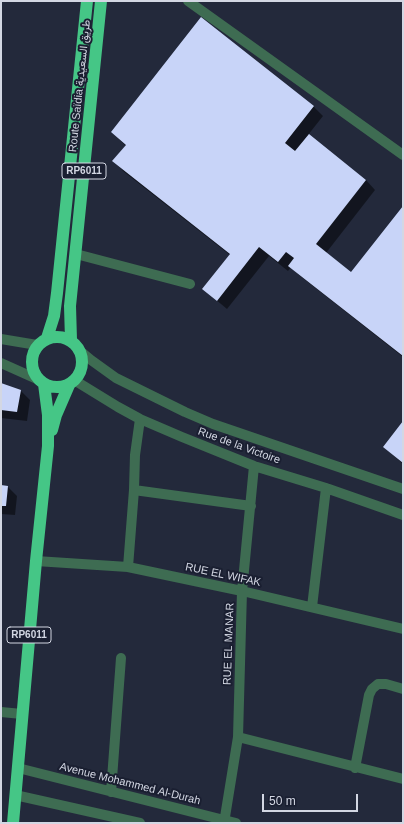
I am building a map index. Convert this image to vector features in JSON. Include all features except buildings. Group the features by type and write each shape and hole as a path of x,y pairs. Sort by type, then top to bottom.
{"highway":[{"name":"RP6011","path":"13,823 36,561 48,446 48,415 41,382 34,375 31,360 33,352 42,342 56,305 87,1"},
{"name":"Route Saïdia طريق السعيدية","path":"71,340 70,306 101,1"},
{"path":"80,68 94,69"},
{"path":"62,251 76,254"},
{"path":"42,342 55,336 63,337 71,340 79,350"},
{"name":"RP6011","path":"48,446 56,415 71,382 79,374 82,366 82,358 79,350"},
{"path":"41,382 56,388 71,382"}],"street":[{"path":"188,1 403,155"},
{"path":"76,254 190,284"},
{"path":"1,339 42,342"},
{"name":"Rue de la Victoire","path":"79,350 116,378 143,393 185,412 213,424 403,489"},
{"path":"1,364 41,382"},
{"name":"Rue de la Victoire","path":"71,382 96,394 140,419 254,466 326,488 403,515"},
{"path":"128,567 140,419"},
{"name":"RUE EL MANAR","path":"224,822 238,737 242,591 254,466"},
{"path":"312,607 326,488"},
{"path":"134,490 251,506"},
{"name":"RUE EL WIFAK","path":"36,561 128,567 242,591 403,629"},
{"path":"111,792 121,658"},
{"path":"355,768 369,695 372,689 378,684 386,684 403,689"},
{"path":"1,712 22,714"},
{"path":"238,737 403,779"},
{"name":"Avenue Mohammed Al-Durah","path":"18,768 224,822 236,823"},
{"path":"15,795 140,823"}]}
